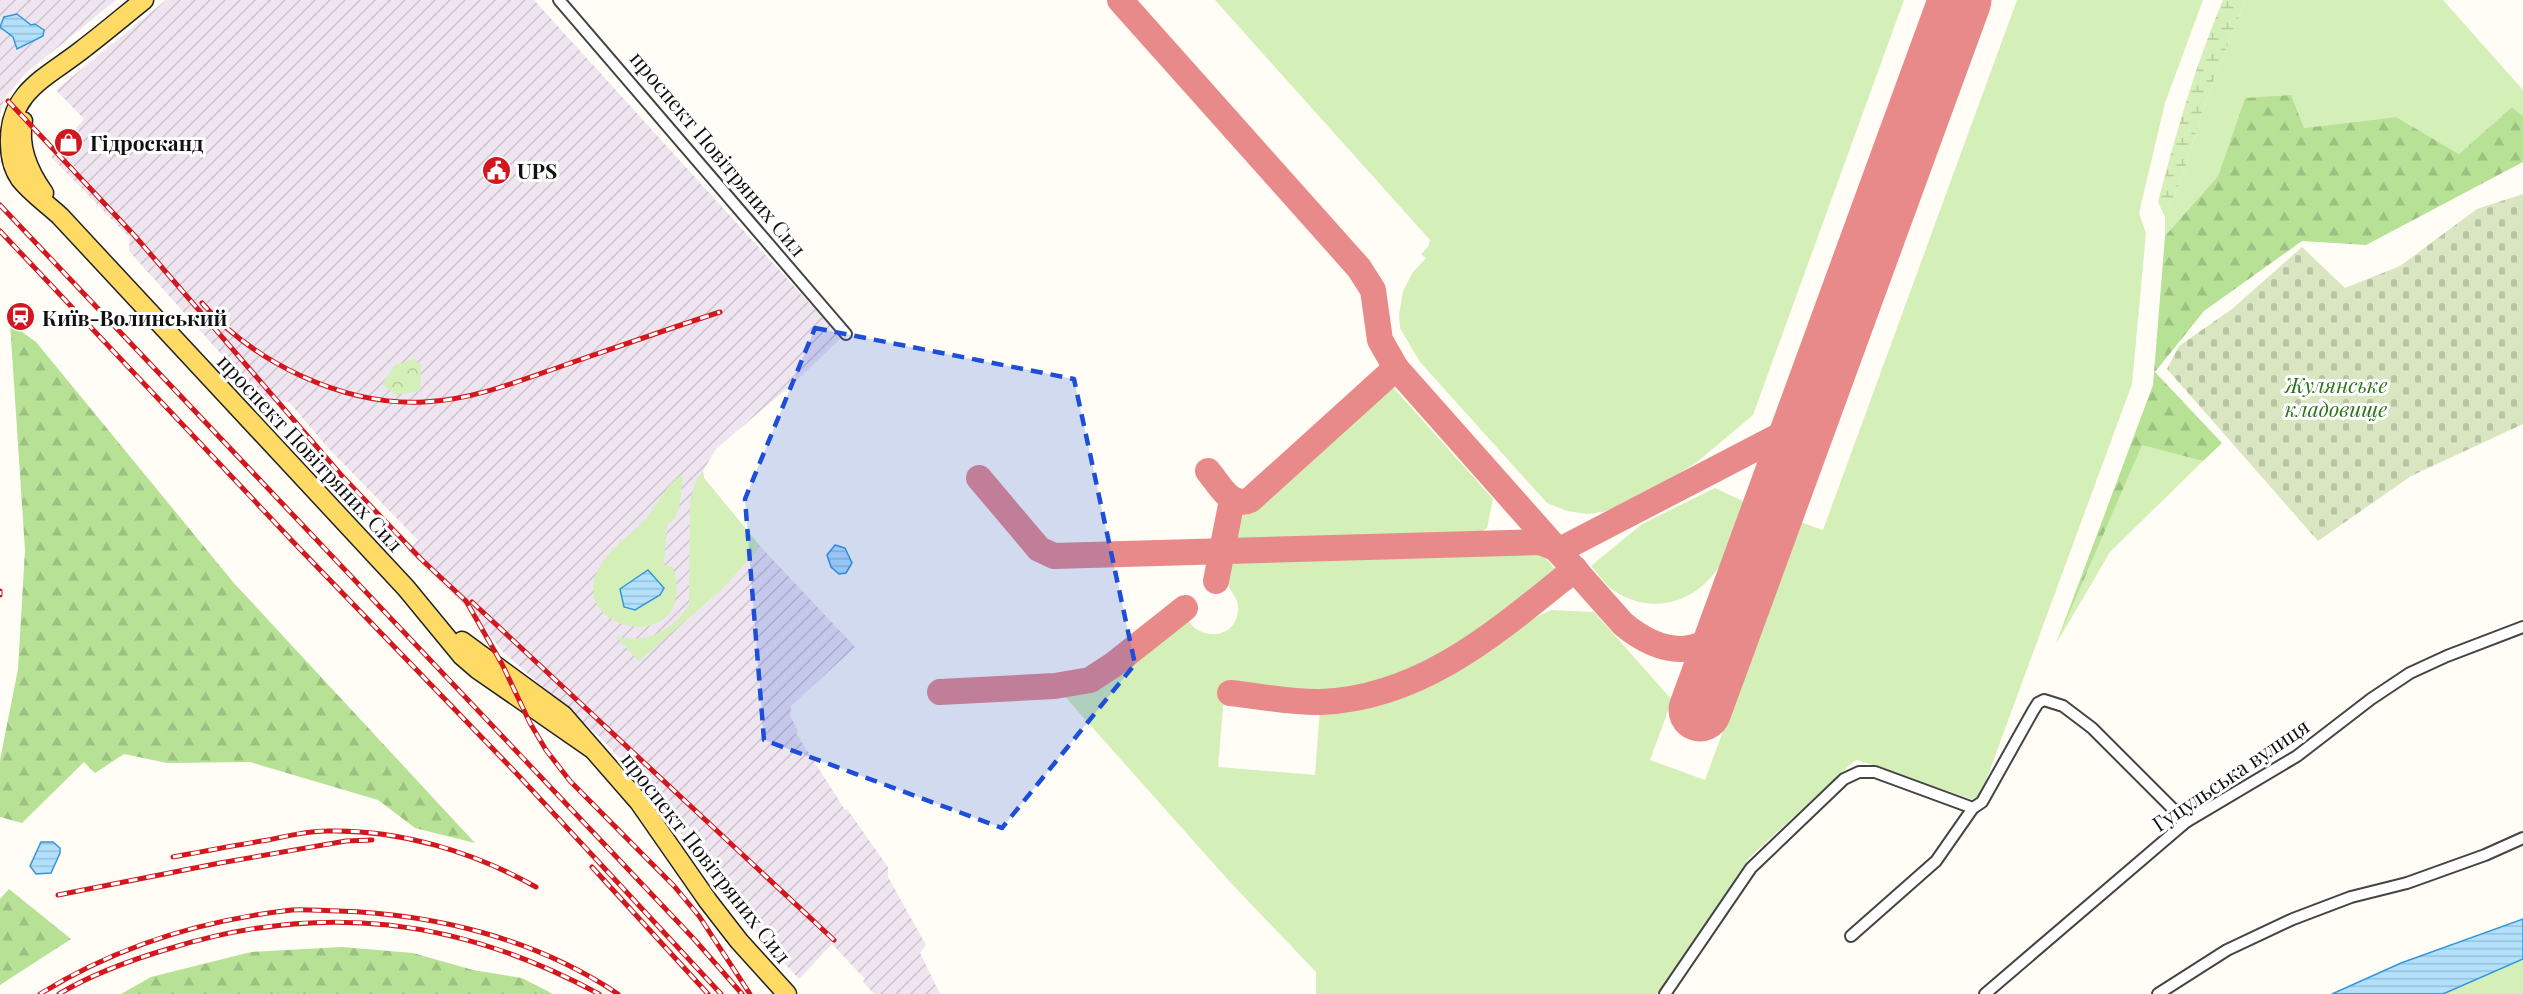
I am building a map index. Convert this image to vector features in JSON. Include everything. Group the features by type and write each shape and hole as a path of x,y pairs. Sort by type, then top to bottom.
{"main road":[{"name":"проспект Повітряних Сил","path":"144,0 59,67 34,83 19,102 12,119 10,137 12,163 19,178 60,216 430,614 462,656 477,669 591,748 639,802 708,901 739,941 787,994"}],"street":[{"name":"проспект Повітряних Сил","path":"559,0 649,103 797,280 846,334"},
{"name":"Гуцульська вулиця","path":"1985,994 2186,822 2296,756 2371,699 2410,673 2446,656 2523,627"},
{"path":"1851,936 1936,861 1973,808 1982,802 2038,703 2044,700 2063,706 2092,728 2186,822"},
{"path":"1665,994 1751,868 1844,778 1859,772 1875,772 1973,808"},
{"path":"2158,994 2227,950 2293,919 2350,897 2419,879 2486,855 2523,838"}],"highlighted area":[{"path":"815,328 1074,379 1135,664 1002,828 764,740 745,499"}],"shaded area":[{"path":"0,0 116,0 25,74 4,99 0,115"},
{"path":"166,0 534,0 841,338 797,380 716,449 703,471 704,478 759,545 855,647 791,706 790,716 798,730 796,733 845,810 847,809 888,867 888,877 926,945 920,953 940,994 874,994 863,982 865,979 832,944 799,979 735,910 656,798 600,737 502,651 474,614 408,551 418,540 330,450 289,402 263,401 129,251 130,238 51,157 84,119 56,90"}],"green space":[{"path":"1215,0 1904,0 1753,415 1696,463 1629,503 1603,512 1587,514 1567,511 1547,503 1420,362 1400,328 1399,315 1403,291 1413,272 1426,258 1421,254 1428,247 1430,240"},
{"path":"2017,0 2203,0 2165,103 2139,213 2146,233 2132,384 1981,794 1974,800 1858,760 1854,761 1749,858 1657,994 1316,994 1316,972 1230,882 1059,690 1092,684 1116,669 1185,614 1190,623 1205,633 1222,633 1230,628 1235,621 1238,606 1227,581 1229,562 1541,553 1557,571 1471,638 1441,657 1409,672 1376,684 1340,691 1302,692 1225,684 1218,767 1315,775 1320,709 1367,704 1432,682 1468,662 1517,626 1551,610 1594,612 1672,700 1650,760 1705,780 1800,522 1823,530"},
{"path":"2223,0 2245,0 2204,106 2182,178 2165,217 2158,202 2195,75"},
{"path":"2245,0 2443,0 2523,90 2523,116 2512,107 2459,154 2396,117 2304,128 2245,98 2218,176 2165,236 2165,217 2182,178 2204,106"},
{"path":"2291,95 2304,128 2396,117 2459,154 2512,107 2523,116 2523,162 2366,245 2302,241 2204,311 2155,372 2222,443 2203,461 2142,445 2056,644 2153,385 2165,236 2218,176 2245,98"},
{"name":"Жулянське кладовище","path":"2523,194 2523,424 2411,476 2318,541 2167,369 2179,346 2232,309 2302,247 2345,288 2400,266 2477,209"},
{"path":"10,323 36,342 233,582 475,843 415,828 378,800 250,762 167,763 124,754 95,773 84,762 22,823 0,817 0,760 18,669 25,550"},
{"path":"414,359 422,366 420,391 396,395 382,384 395,365"},
{"path":"1390,384 1493,499 1487,528 1479,534 1232,542 1236,522"},
{"path":"2142,444 2203,461 2110,552 2056,644"},
{"path":"703,471 704,478 759,545 756,552 722,589 639,661 615,636 637,639 657,634 675,622 689,605 690,501 696,481"},
{"path":"681,475 683,479 678,511 672,521 667,524 664,565 673,567 676,596 669,614 653,624 635,626 616,621 601,610 593,593 597,572 606,557 643,522 668,487"},
{"path":"1715,488 1745,502 1722,562 1702,586 1689,595 1661,604 1631,599 1612,590 1591,566 1642,524"},
{"path":"9,889 71,939 0,985 0,899"},
{"path":"342,947 413,953 473,970 522,978 553,994 121,994 151,977 251,952"},
{"path":"2523,959 2523,994 2443,994"}],"water":[{"path":"17,14 31,25 35,24 44,30 43,36 17,49 13,37 0,27 4,17"},
{"path":"835,545 845,548 852,563 846,573 839,574 831,567 827,555"},
{"path":"648,570 664,588 660,595 635,610 624,607 620,589"},
{"path":"41,842 53,842 60,848 51,873 36,874 30,866"},
{"path":"2523,919 2523,959 2443,994 2332,994 2401,963"}],"taxiway":[{"path":"1120,0 1359,268 1373,290 1380,340 1396,368 1623,624 1654,643 1670,648 1685,649 1699,646 1713,638 1725,626 1736,609"},
{"path":"1208,471 1231,498 1243,502 1250,500 1396,368"},
{"path":"1558,551 1806,422"},
{"path":"979,478 1039,549 1054,556 1540,542 1555,548"},
{"path":"1216,581 1232,500"},
{"path":"1230,693 1321,702 1358,698 1393,688 1458,657 1518,615 1575,569"},
{"path":"940,692 1055,686 1090,680 1113,665 1185,608"}],"runway":[{"path":"1700,710 1960,0"}],"railway":[{"path":"8,101 134,235 342,476 421,559 466,601 502,664 530,723 546,750 570,781 674,886 699,916 750,994"},
{"path":"0,205 694,939 742,994"},
{"path":"0,231 298,547 518,775 721,994"},
{"path":"202,303 223,325 247,344 274,362 302,376 363,397 424,402 460,398 496,389 720,312"},
{"path":"472,602 834,940"},
{"path":"173,857 305,833 354,831 408,839 462,853 536,887"},
{"path":"58,895 220,863 346,841 372,840"},
{"path":"592,867 708,994"},
{"path":"40,994 99,962 161,938 225,921 292,910 375,913 448,924 484,933 553,958 618,994"},
{"path":"59,994 126,963 225,934 280,925 335,922 388,925 441,934 494,948 547,968 599,994"}],"place":[{"name":"Гідросканд","path":"69,142"},
{"name":"UPS","path":"496,170"},
{"name":"Київ-Волинський","path":"21,317"}]}
